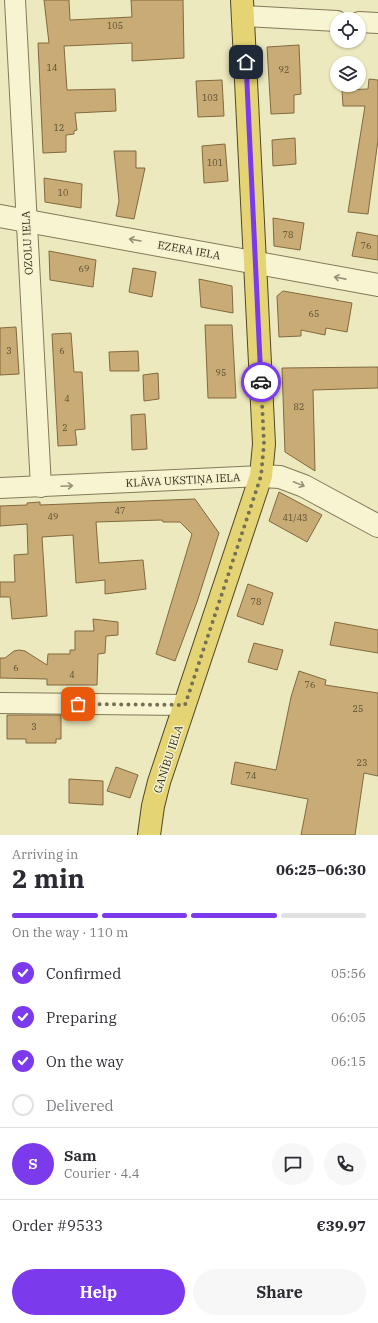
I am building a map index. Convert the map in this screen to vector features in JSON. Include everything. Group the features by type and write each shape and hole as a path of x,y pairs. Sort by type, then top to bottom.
{"highway":[{"name":"GANĪBU IELA","path":"149,835 159,782 261,476 264,444 243,8"}],"street":[{"name":"OZOLU IELA","path":"15,0 41,487"},
{"path":"243,8 330,20"},
{"path":"366,23 378,24"},
{"name":"EZERA IELA","path":"0,216 378,285"},
{"name":"KLĀVA UKSTIŅA IELA","path":"0,488 261,476 280,477 304,486 378,526"},
{"path":"0,703 185,705"}],"building":[{"path":"44,0 69,0 70,20 132,17 131,0 183,0 184,58 132,61 132,43 64,46 67,90 115,89 116,111 75,113 77,130 74,131 74,134 66,135 66,152 43,153 38,43 49,43"},
{"path":"299,45 301,94 294,95 294,113 271,114 267,47"},
{"path":"369,79 378,80 378,140 368,214 348,212 365,106 343,106 342,92 366,92 366,89 368,89"},
{"path":"222,80 224,116 198,117 196,81"},
{"path":"295,138 296,164 273,166 272,140"},
{"path":"225,144 228,181 204,183 202,146"},
{"path":"114,151 136,151 136,168 145,168 134,219 116,216 119,201"},
{"path":"44,178 82,184 81,208 45,202"},
{"path":"273,218 304,223 300,250 274,246"},
{"path":"357,232 378,236 378,260 352,256"},
{"path":"49,251 96,260 93,287 50,280"},
{"path":"133,268 156,272 152,297 129,292"},
{"path":"199,279 232,286 233,313 201,307"},
{"path":"283,291 352,303 347,332 326,328 325,335 301,330 301,336 279,337 277,296"},
{"path":"205,325 232,325 236,398 208,398"},
{"path":"16,327 19,374 0,375 0,328"},
{"path":"71,333 74,372 82,372 85,429 75,430 77,445 58,446 52,334"},
{"path":"138,351 139,371 110,371 109,352"},
{"path":"378,367 378,388 313,390 315,471 285,452 282,368"},
{"path":"158,373 159,399 144,401 143,375"},
{"path":"145,414 147,449 132,450 131,415"},
{"path":"279,492 322,515 307,542 269,521"},
{"path":"195,499 219,533 197,602 175,661 156,654 192,534 180,522 163,522 162,520 96,522 99,563 143,560 146,589 105,594 105,580 76,583 73,535 42,537 47,616 12,619 10,597 0,597 0,582 15,582 14,555 28,554 27,524 0,526 0,506 27,505 27,503 40,502 40,505"},
{"path":"248,584 273,593 263,625 237,616"},
{"path":"93,619 118,622 118,635 106,636 105,653 98,654 97,685 47,685 47,679 0,678 0,658 5,658 14,651 25,651 47,665 48,654 70,654 70,650 75,650 75,631 94,631"},
{"path":"335,622 378,630 378,653 330,645"},
{"path":"254,643 283,650 277,670 248,662"},
{"path":"299,671 326,680 325,685 378,693 378,776 364,773 355,835 301,835 308,799 231,784 235,762 276,770 291,697"},
{"path":"7,715 61,715 61,739 56,739 56,743 26,743 26,739 7,739"},
{"path":"116,767 138,775 130,798 107,791"},
{"path":"69,779 103,781 103,805 69,803"}],"way so far":[{"path":"78,704 185,705 261,476 264,444 261,382"}],"route":[{"path":"246,62 261,382"}]}
